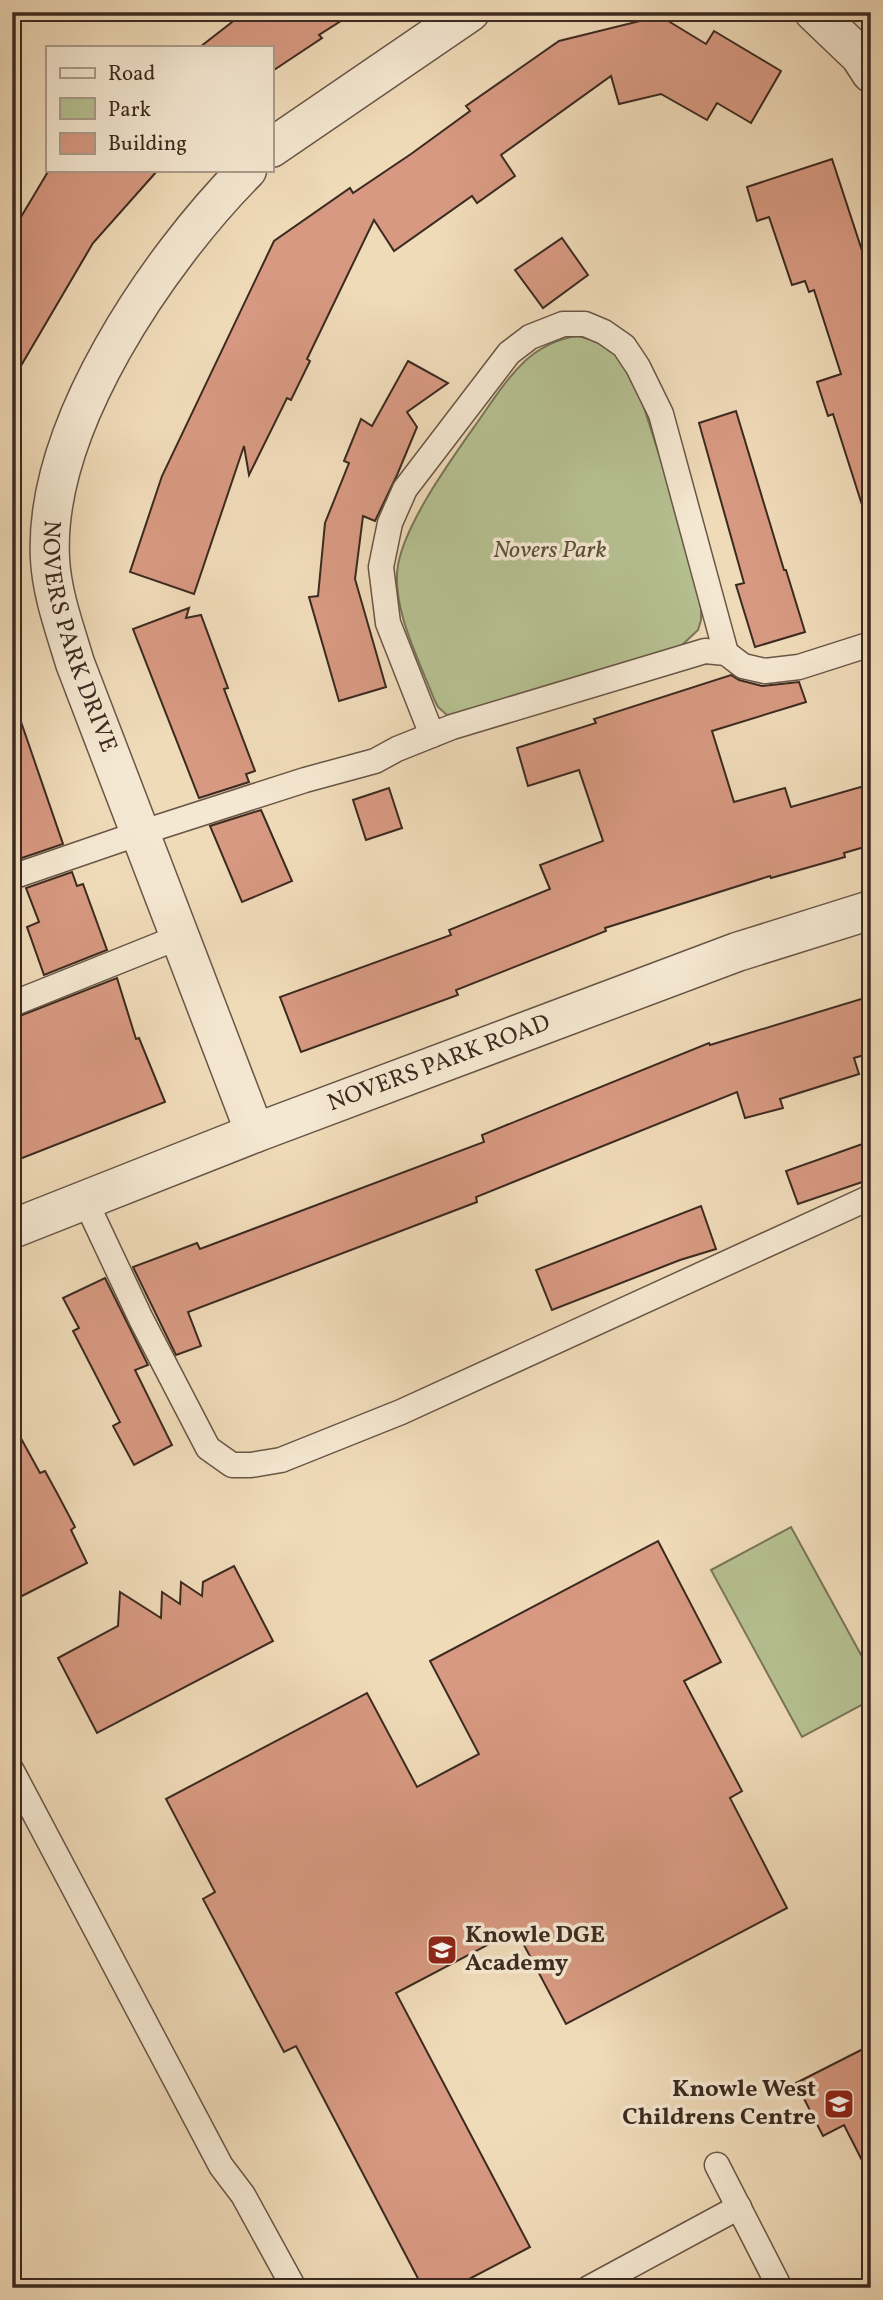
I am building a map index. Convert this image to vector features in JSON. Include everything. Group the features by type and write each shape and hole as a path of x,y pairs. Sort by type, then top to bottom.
{"street":[{"path":"273,147 470,12"},
{"path":"814,12 860,56 871,74"},
{"name":"NOVERS PARK DRIVE","path":"245,172 219,198 174,253 122,331 72,434 56,487 50,548 54,590 75,663 255,1133"},
{"name":"NOVERS PARK ROAD","path":"12,1229 255,1133 737,952 871,910"}],"lane":[{"path":"432,735 388,623 381,567 390,523 405,489 509,352 530,337 563,324 585,324 604,332 624,346 656,402 726,653"},
{"path":"12,877 305,780 375,761 432,735 705,651 726,653 743,666 765,671 799,667 871,644"},
{"path":"12,1004 179,937"},
{"path":"85,1200 141,1319 208,1448 232,1465 251,1465 281,1460 401,1412 871,1197"},
{"path":"12,1771 221,2166 243,2195 294,2288"},
{"path":"716,2165 780,2288"},
{"path":"589,2288 738,2207"}],"green space":[{"name":"Novers Park","path":"578,336 596,341 615,354 622,361 640,395 686,539 701,608 698,630 681,646 449,717 434,699 402,616 397,581 403,548 410,529 432,490 512,375 543,348"},
{"path":"791,1527 871,1673 871,1700 802,1737 711,1570"}],"building":[{"path":"245,12 355,12 319,35 322,38 273,71 273,46 201,46"},
{"path":"660,16 706,44 714,31 781,71 751,123 717,103 707,120 661,94 619,104 611,76 501,155 515,176 477,203 472,196 394,251 374,220 307,359 310,361 291,400 287,398 249,475 244,446 194,594 130,572 162,476 274,241 350,188 353,193 411,154 470,111 466,106 559,41"},
{"path":"832,159 871,278 871,507 863,508 833,414 828,416 817,382 841,374 814,290 809,292 805,281 792,285 769,217 757,221 747,187"},
{"path":"48,172 156,172 93,243 12,381 12,232"},
{"path":"562,238 588,275 543,308 515,270"},
{"path":"408,361 448,383 407,412 417,427 397,475 375,521 363,516 355,579 386,687 339,701 309,597 318,596 325,523 349,463 344,461 361,419 372,426"},
{"path":"736,411 805,632 755,647 736,585 744,583 699,423"},
{"path":"189,608 186,618 201,615 228,688 224,689 255,771 246,774 249,782 199,798 133,629"},
{"path":"731,675 762,686 799,682 806,702 712,731 734,802 785,788 791,807 871,784 871,845 844,853 845,857 771,878 770,876 605,928 606,931 456,990 458,995 301,1052 280,997 451,935 449,930 550,889 540,865 603,841 579,770 528,786 517,748 596,723 594,719"},
{"path":"19,716 63,844 16,860 12,848 12,717"},
{"path":"389,788 402,828 366,840 353,800"},
{"path":"261,810 292,881 242,902 210,826"},
{"path":"72,872 77,886 83,884 107,950 44,975 27,927 39,922 26,888"},
{"path":"117,978 136,1039 139,1038 165,1102 12,1162 12,1019"},
{"path":"871,996 871,1053 854,1058 859,1074 780,1099 783,1108 745,1118 737,1092 476,1197 477,1202 188,1312 201,1346 176,1355 133,1267 197,1243 200,1249 484,1142 482,1135 709,1043 710,1045"},
{"path":"871,1141 871,1179 798,1204 786,1171"},
{"path":"701,1206 716,1249 680,1260 552,1310 536,1270"},
{"path":"105,1278 148,1365 135,1370 172,1445 134,1465 113,1426 120,1422 73,1331 79,1328 63,1298"},
{"path":"12,1422 40,1473 45,1471 57,1493 75,1527 71,1530 87,1563 12,1601"},
{"path":"658,1541 721,1662 684,1681 742,1791 730,1798 787,1908 566,2024 516,1930 396,1993 530,2247 452,2288 423,2288 296,2046 284,2052 203,1899 215,1892 166,1799 367,1693 417,1787 479,1754 430,1661"},
{"path":"234,1566 273,1641 97,1733 58,1658 118,1626 120,1592 161,1618 162,1592 180,1604 181,1582 202,1596 203,1582"},
{"name":"Knowle West Childrens Centre","path":"871,2045 871,2178 844,2125 823,2136 796,2083"}],"place":[{"name":"Knowle DGE Academy","path":"442,1950"},
{"name":"Knowle West Childrens Centre","path":"839,2104"}]}
